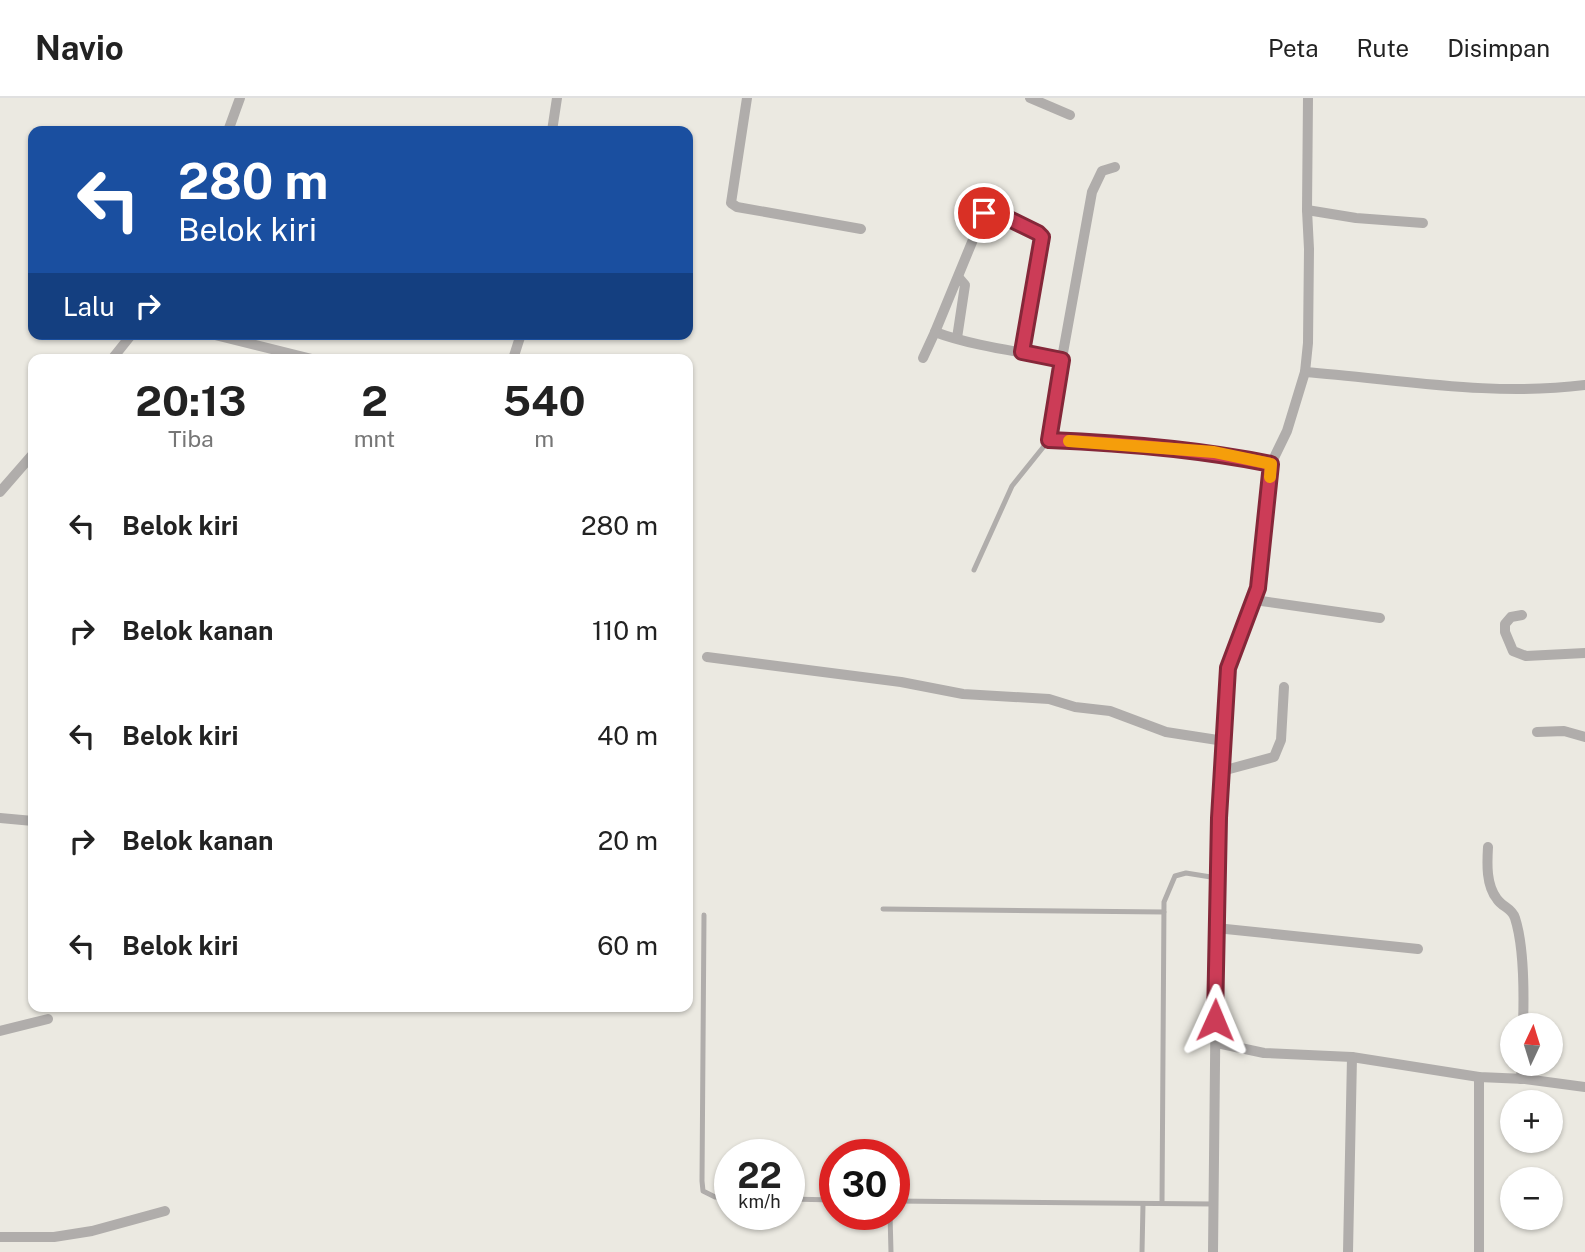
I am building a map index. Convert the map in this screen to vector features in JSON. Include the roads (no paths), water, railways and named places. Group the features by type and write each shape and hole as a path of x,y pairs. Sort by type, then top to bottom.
{"street":[{"path":"231,126 240,98"},
{"path":"553,126 556,98"},
{"path":"747,98 731,203 737,207 861,229"},
{"path":"1030,98 1070,115"},
{"path":"1213,1252 1217,878 1228,668 1258,588 1271,464 1287,431 1305,372 1309,312 1308,98"},
{"path":"1115,167 1102,171 1092,192 1049,440 1214,452 1271,464"},
{"path":"1307,210 1356,218 1423,223"},
{"path":"922,358 959,278 984,213 999,214 1040,235 1042,242 1022,352"},
{"path":"957,338 965,285 959,278"},
{"path":"935,332 1062,360"},
{"path":"116,354 127,340"},
{"path":"235,340 292,354"},
{"path":"1305,372 1458,388 1558,388 1585,384"},
{"path":"0,492 28,460"},
{"path":"1254,600 1380,618"},
{"path":"1521,614 1511,617 1505,624 1508,644 1513,651 1526,656 1585,653"},
{"path":"706,657 901,682 963,694 1049,699 1075,707 1110,711 1166,732 1224,741"},
{"path":"1222,771 1274,757 1281,740 1284,687"},
{"path":"1537,732 1564,731 1585,737"},
{"path":"0,818 28,821"},
{"path":"1488,847 1487,866 1491,886 1498,901 1513,912 1516,919 1522,1013"},
{"path":"1216,929 1418,949"},
{"path":"0,1031 48,1019"},
{"path":"1217,1043 1264,1053 1352,1057 1479,1077 1585,1087"},
{"path":"1348,1252 1352,1057"},
{"path":"1479,1077 1479,1252"},
{"path":"0,1237 54,1237 92,1231 165,1211"}],"lane":[{"path":"974,570 1012,486 1049,440"},
{"path":"1162,1203 1164,902 1175,876 1186,873 1217,878"},
{"path":"883,909 1164,912"},
{"path":"704,915 702,1181 703,1191 714,1196"},
{"path":"910,1201 1214,1204"},
{"path":"1142,1252 1143,1204"},
{"path":"890,1230 891,1252"}]}
